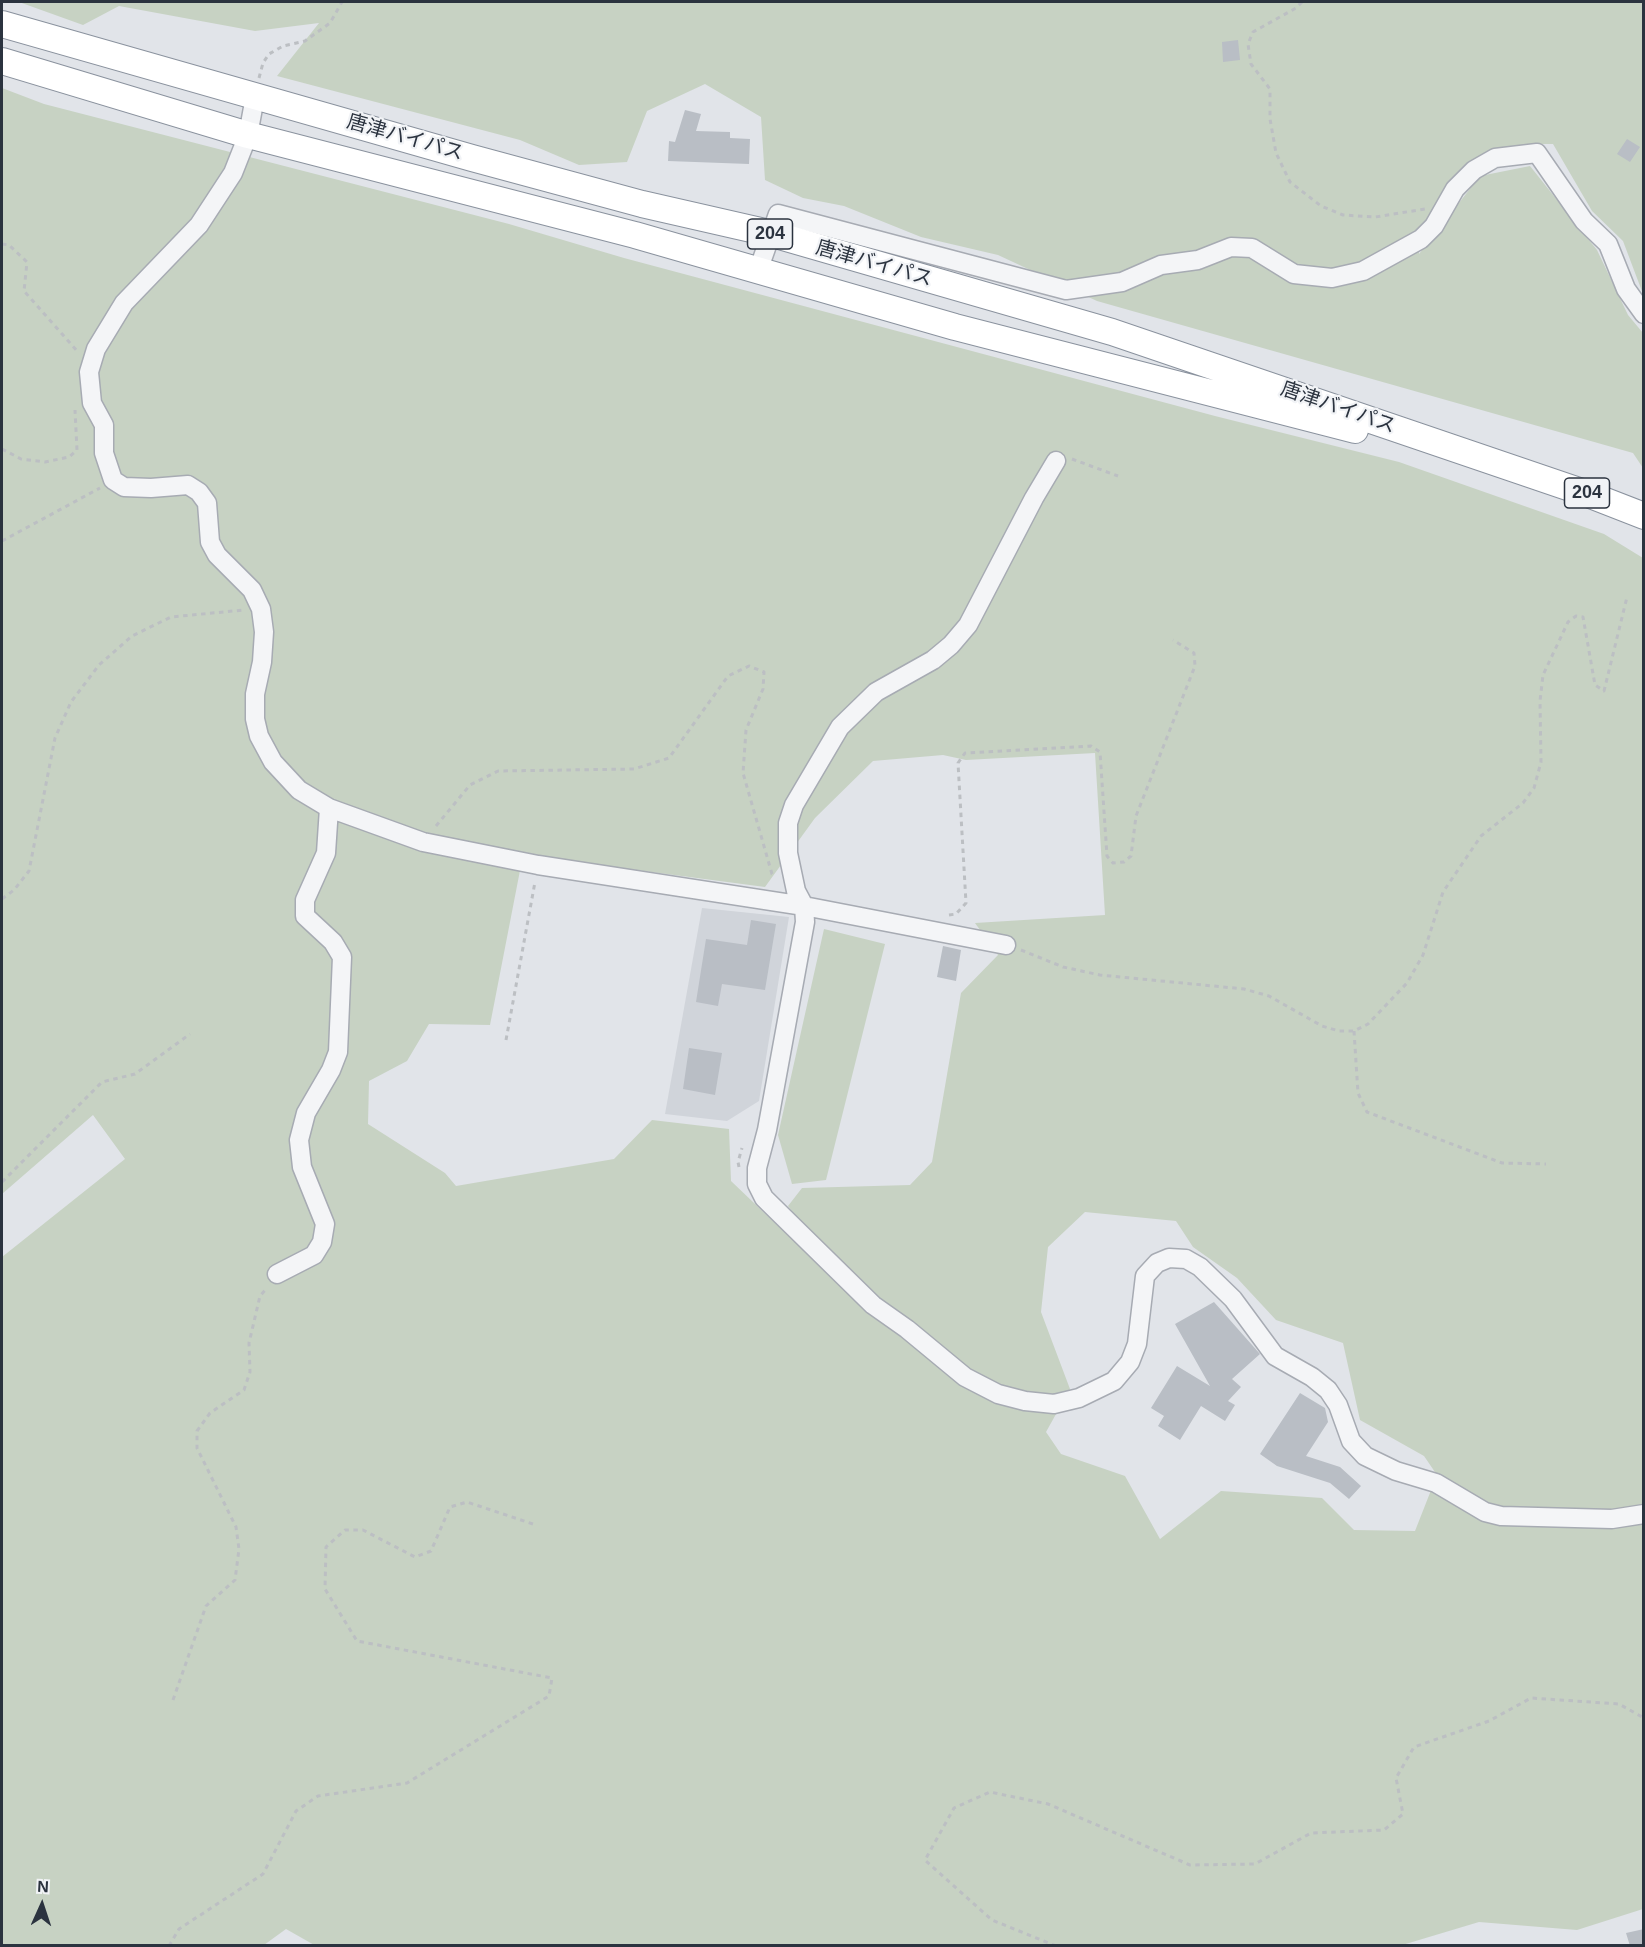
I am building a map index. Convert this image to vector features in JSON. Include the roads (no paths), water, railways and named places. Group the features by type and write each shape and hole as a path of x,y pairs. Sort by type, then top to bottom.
{"highway":[{"name":"唐津バイパス","path":"2,24 630,201 769,233 1112,332 1530,474 1644,516"},
{"name":"唐津バイパス","path":"2,61 248,135 623,232 955,327 1530,474"}],"street":[{"path":"255,97 248,135 233,173 199,225 124,303 96,349 89,372 92,403 104,425 104,453 113,480 124,487 151,488 188,485 199,492 207,504 210,542 217,555 252,590 261,609 264,632 262,662 255,694 258,736 273,762 299,790 329,808 423,842 538,866 800,898 1005,945"},
{"path":"758,271 769,233 778,214 1066,290 1122,282 1161,265 1198,260 1231,247 1252,248 1294,274 1332,278 1363,271 1421,239 1434,226 1441,210 1455,189 1474,170 1495,158 1537,153 1584,221 1608,244 1626,289 1644,314"},
{"path":"1056,461 963,632 933,660 876,692 840,727 794,805 788,823 788,853 800,898 803,934 767,1130 757,1168 757,1184 764,1198 873,1305 907,1329 965,1377 998,1395 1054,1404 1079,1398 1114,1381 1130,1362 1137,1344 1145,1276 1157,1263 1169,1258 1186,1259 1200,1267 1233,1299 1275,1356 1312,1377 1328,1390 1338,1405 1351,1441 1365,1456 1396,1471 1436,1483 1485,1512 1493,1514 1612,1519 1644,1514"},
{"path":"277,1274 314,1255 322,1242 325,1224 302,1167 299,1140 306,1113 331,1070 338,1052 342,957 333,942 305,916 305,900 326,853 329,808"}]}
